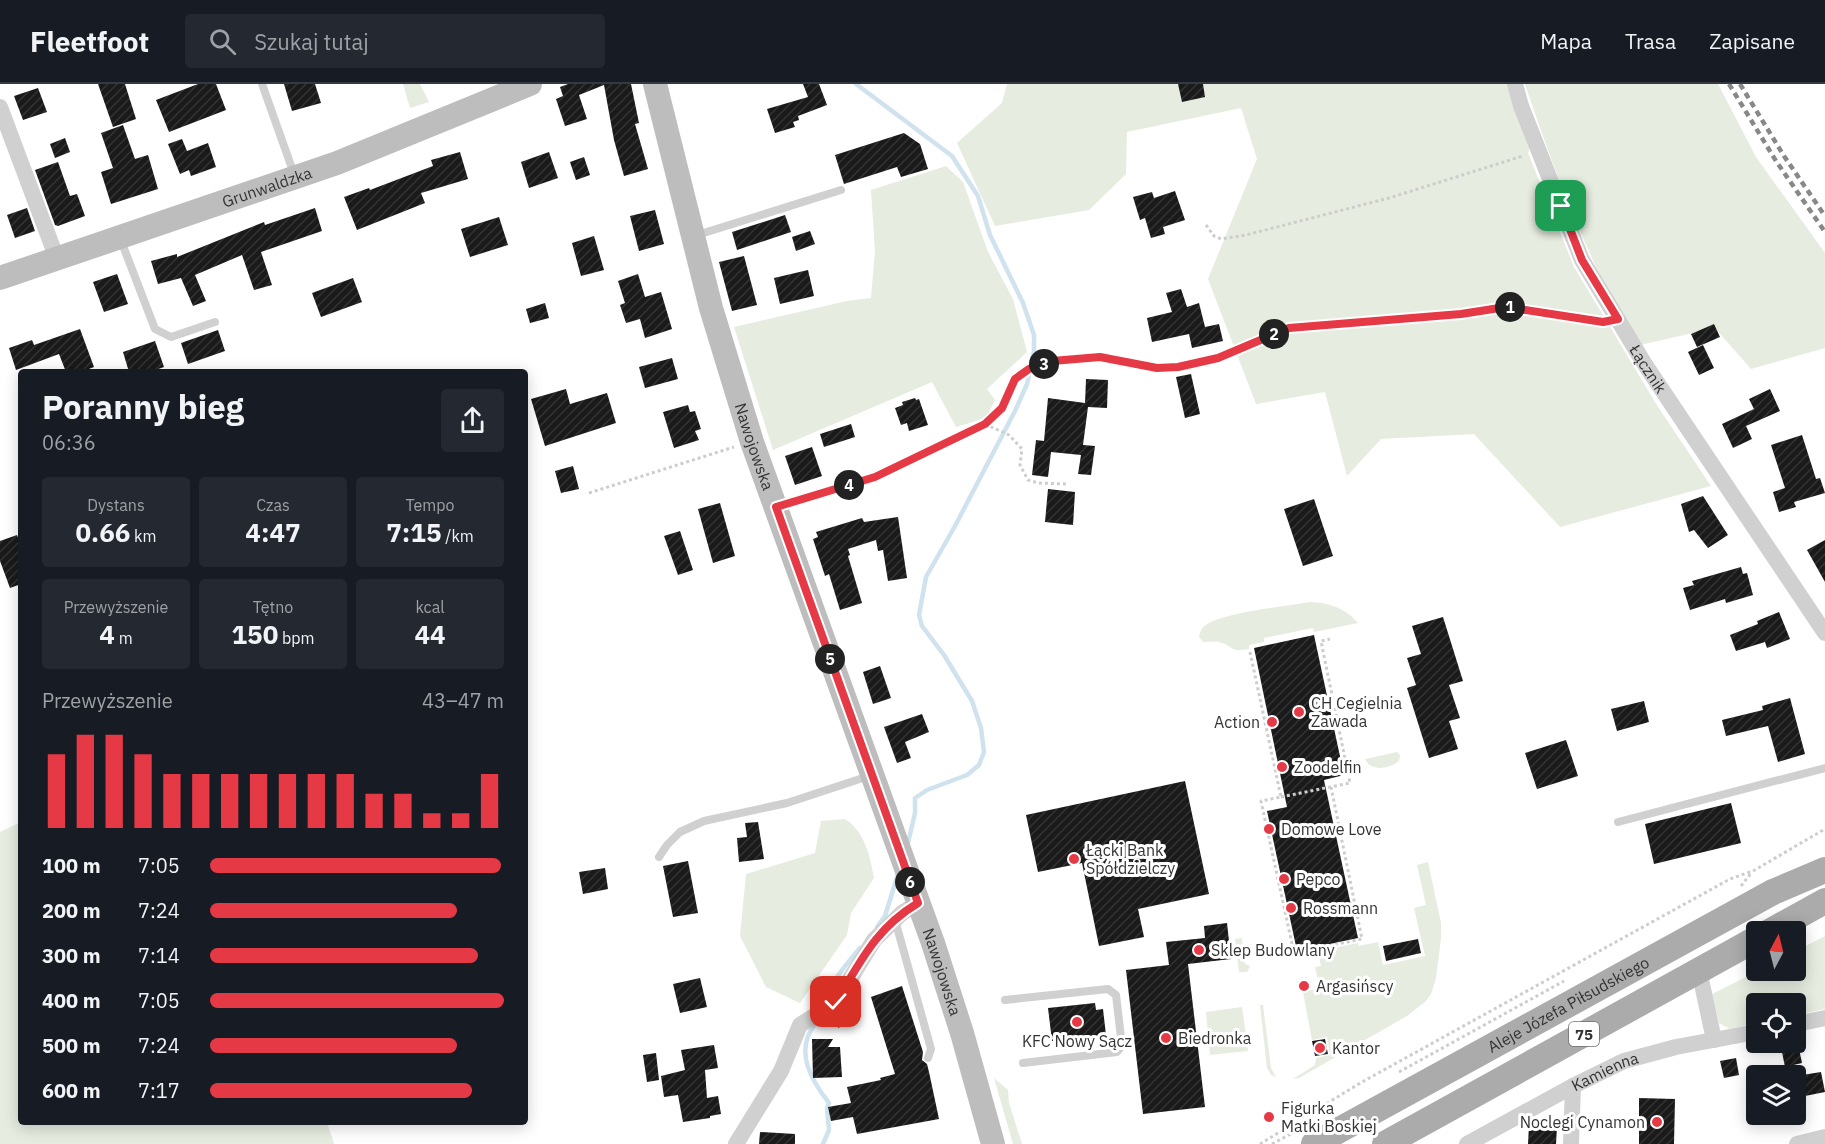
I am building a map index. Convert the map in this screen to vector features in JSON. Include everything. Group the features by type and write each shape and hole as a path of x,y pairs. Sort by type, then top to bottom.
{"main road":[{"name":"Aleje Józefa Piłsudskiego","path":"1314,1144 1773,892 1825,870"},
{"path":"1789,921 1825,901"},
{"name":"Aleje Józefa Piłsudskiego","path":"1385,1144 1746,944"}],"street":[{"name":"Grunwaldzka","path":"0,278 337,163 530,84"},
{"name":"Nawojowska","path":"655,84 711,308 752,442 918,903 962,1033 993,1144"},
{"name":"Łącznik","path":"1515,84 1521,106 1582,260 1644,363 1825,633"},
{"path":"0,107 57,259"},
{"path":"736,1144 781,1071 800,1025 836,1002 874,940 902,913 918,903"},
{"path":"1699,970 1714,1040"},
{"path":"1806,1022 1825,1018"},
{"name":"Kamienna","path":"1467,1144 1624,1061 1676,1047 1746,1034"},
{"path":"1571,1144 1573,1086"},
{"path":"1797,1144 1825,1137"}],"lane":[{"path":"262,84 295,177"},
{"path":"694,236 841,190"},
{"path":"120,237 155,329 171,337 215,322"},
{"path":"1618,822 1825,768"},
{"path":"659,857 667,844 680,832 704,821 787,803 872,775"},
{"path":"895,920 931,1049 928,1058"},
{"path":"1005,1000 1108,989 1116,995 1122,1046 1117,1052 1023,1063"}],"path":[{"path":"1206,225 1214,236 1221,239 1246,235 1389,198 1539,151"},
{"path":"776,507 875,477 985,424 1002,408 1015,379 1048,362 1100,357 1157,368 1178,367 1218,358 1289,328 1461,314 1506,307 1603,322 1618,319"},
{"path":"985,424 1009,435 1022,449 1020,465 1029,480 1038,483 1067,484"},
{"path":"589,493 752,442"},
{"path":"1330,639 1321,642 1350,783 1261,801 1294,953 1362,939 1331,787"},
{"path":"1250,652 1281,797"},
{"path":"1260,1144 1362,1082 1730,879 1753,871 1825,829"}],"shaded area":[{"path":"403,84 420,84 429,102 410,108"},
{"path":"1007,84 1508,84 1530,147 1528,153 1574,267 1658,407 1711,486 1560,527 1474,434 1381,439 1347,476 1325,392 1256,404 1208,279 1257,159 1241,108 1127,132 1126,174 1089,210 995,226 957,143 1002,103"},
{"path":"1525,84 1718,84 1756,157 1825,253 1825,348 1751,369 1715,328 1640,345 1611,298 1575,219"},
{"path":"946,166 963,182 988,252 1013,299 1027,352 987,389 995,400 986,418 956,427 932,382 773,450 734,327 847,301 871,298 875,251 871,190"},
{"path":"1310,602 1337,607 1358,623 1314,632 1313,628 1264,638 1264,642 1249,645 1249,649 1243,650 1235,650 1219,642 1203,642 1199,637 1204,626 1225,617"},
{"path":"1397,752 1400,755 1399,761 1390,766 1380,768 1371,766 1365,759"},
{"path":"845,819 852,824 862,838 874,878 851,913 847,935 800,1003 766,987 740,936 746,874 815,853 821,821"},
{"path":"18,823 18,1125 328,1125 334,1144 0,1144 0,832"},
{"path":"1428,862 1441,923 1436,978 1431,994 1407,1016 1299,1078 1293,1079 1315,1065 1316,1058 1330,1055 1327,1037 1312,1040 1303,992 1320,988 1315,967 1321,966 1318,951 1358,943 1359,946 1378,942 1383,965 1425,956 1414,908 1426,905 1417,865"},
{"path":"1825,936 1825,1009 1806,1013 1806,993 1746,993 1746,1025 1730,1029 1719,1023 1712,994 1746,977 1746,981 1806,981 1806,946"},
{"path":"1242,938 1245,964 1250,966 1247,972 1239,972 1235,939"},
{"path":"1260,1005 1263,1005 1271,1068 1276,1077 1271,1075 1267,1068"},
{"path":"1242,1007 1248,1051 1210,1055 1206,1012"},
{"path":"994,1078 1008,1090 1009,1103 1022,1144 1013,1144"}],"building":[{"path":"98,84 125,84 136,119 113,127"},
{"path":"198,84 216,84 226,110 169,132 156,100"},
{"path":"284,84 315,84 321,103 292,111"},
{"path":"568,84 631,84 639,123 635,124 648,169 624,176 614,140 604,85 579,95 587,119 565,126 556,99 563,96 560,87"},
{"path":"803,84 819,84 827,105 798,116 799,120 793,122 795,127 775,133 767,109 808,97"},
{"path":"1178,84 1203,84 1205,97 1182,102"},
{"path":"38,88 47,112 23,120 14,96"},
{"path":"123,125 135,159 148,155 158,189 111,204 101,172 113,168 101,133"},
{"path":"904,133 920,144 928,169 901,177 897,167 844,184 835,155"},
{"path":"65,138 70,152 55,158 50,144"},
{"path":"182,139 187,151 208,143 216,167 191,176 189,170 180,174 168,144"},
{"path":"460,152 468,179 421,193 425,203 357,230 344,197 369,188 370,190 433,166 431,160"},
{"path":"549,152 558,178 529,188 521,162"},
{"path":"584,157 590,175 576,180 570,162"},
{"path":"58,162 70,196 77,194 85,216 58,226 55,225 35,170"},
{"path":"1175,191 1185,220 1163,227 1165,234 1151,238 1145,218 1140,220 1133,197 1152,192 1154,198"},
{"path":"27,208 35,231 15,238 7,215"},
{"path":"315,208 322,231 261,252 272,285 254,290 242,255 195,275 206,301 193,306 181,278 158,284 151,261 177,254 177,257 264,222 265,225"},
{"path":"655,210 664,244 639,251 630,216"},
{"path":"785,215 791,232 737,250 732,232"},
{"path":"499,217 508,245 470,257 461,229"},
{"path":"810,231 815,244 796,251 792,237"},
{"path":"594,236 604,270 581,276 572,243"},
{"path":"744,256 757,305 732,311 719,262"},
{"path":"808,270 814,296 780,304 774,278"},
{"path":"117,274 128,304 104,312 93,282"},
{"path":"638,274 645,297 661,292 672,329 645,338 640,319 626,323 620,305 625,303 618,281"},
{"path":"353,278 362,302 321,317 312,293"},
{"path":"1181,289 1187,307 1199,303 1205,327 1219,324 1223,341 1192,348 1189,334 1152,342 1147,318 1172,312 1166,293"},
{"path":"545,303 549,318 530,323 526,309"},
{"path":"1714,324 1720,337 1697,347 1691,334"},
{"path":"80,329 94,367 65,369 59,354 16,370 9,348 32,340 34,345"},
{"path":"218,330 225,351 188,364 181,343"},
{"path":"155,341 164,367 128,369 123,352"},
{"path":"1703,345 1714,368 1699,375 1688,352"},
{"path":"672,358 678,379 645,388 639,367"},
{"path":"1191,374 1200,414 1185,418 1176,377"},
{"path":"1086,379 1108,380 1107,408 1088,407 1083,445 1095,446 1091,475 1078,474 1081,455 1051,452 1048,477 1032,475 1036,440 1044,441 1048,398 1085,403"},
{"path":"566,389 570,404 607,393 616,423 545,446 531,399"},
{"path":"1770,389 1780,411 1746,426 1752,439 1733,448 1722,424 1754,409 1749,399"},
{"path":"919,399 928,425 909,431 907,423 901,425 895,408 903,405 902,402"},
{"path":"688,405 690,412 695,411 701,429 695,431 699,440 674,448 663,412"},
{"path":"851,424 855,437 824,447 820,434"},
{"path":"1802,435 1816,479 1820,478 1825,493 1794,502 1796,507 1779,512 1773,492 1785,488 1771,445"},
{"path":"812,447 822,476 795,485 785,456"},
{"path":"573,466 579,489 561,493 555,471"},
{"path":"1048,489 1075,492 1073,525 1045,522"},
{"path":"1703,496 1728,535 1708,548 1694,530 1689,532 1681,504"},
{"path":"1314,499 1333,556 1303,566 1284,509"},
{"path":"720,503 735,556 713,563 698,509"},
{"path":"898,517 907,578 888,581 883,550 878,551 876,540 848,549 862,603 840,610 829,574 825,576 813,539 818,537 816,532 862,518 864,522"},
{"path":"680,531 693,570 678,575 664,536"},
{"path":"17,535 18,538 18,585 10,588 0,561 0,541"},
{"path":"1825,540 1825,582 1807,550"},
{"path":"1741,567 1743,574 1747,573 1753,595 1726,603 1725,599 1690,610 1683,588 1694,585 1692,581"},
{"path":"1779,612 1790,639 1767,648 1765,642 1736,651 1730,635 1758,624 1757,621"},
{"path":"1443,617 1463,681 1449,685 1460,718 1449,721 1458,749 1429,758 1407,688 1416,685 1407,658 1421,654 1412,626"},
{"path":"1314,635 1344,775 1324,780 1358,938 1297,951 1267,811 1287,807 1254,648"},
{"path":"880,666 891,698 873,704 863,672"},
{"path":"1790,698 1805,754 1778,762 1768,726 1726,736 1722,720 1763,710 1762,706"},
{"path":"1644,701 1649,722 1617,731 1611,709"},
{"path":"922,714 929,732 905,742 911,758 897,763 884,727"},
{"path":"1566,740 1578,776 1537,789 1525,753"},
{"path":"1185,781 1209,894 1138,909 1144,937 1099,946 1082,863 1038,872 1026,815"},
{"path":"1731,803 1741,843 1654,864 1645,824"},
{"path":"758,822 764,859 739,862 737,838 747,837 745,823"},
{"path":"688,861 698,913 673,917 663,866"},
{"path":"605,868 608,889 583,894 579,872"},
{"name":"Biedronka","path":"1227,923 1231,959 1188,964 1205,1107 1143,1114 1126,970 1169,965 1166,942 1205,938 1204,926"},
{"path":"1418,939 1421,953 1386,961 1383,946"},
{"path":"700,978 707,1007 680,1013 673,984"},
{"path":"902,986 923,1052 922,1060 927,1064 939,1119 857,1134 853,1117 831,1121 828,1107 851,1103 847,1087 881,1080 880,1078 895,1074 871,997"},
{"path":"851,998 856,1001 839,1028 828,1019 842,1011"},
{"name":"KFC Nowy Sącz","path":"1095,1003 1096,1010 1103,1009 1106,1035 1052,1041 1048,1008"},
{"path":"812,1039 833,1039 828,1047 840,1047 842,1077 813,1078"},
{"name":"Kantor","path":"1325,1039 1328,1054 1315,1056 1312,1041"},
{"path":"714,1045 718,1068 705,1070 707,1098 718,1096 721,1114 683,1122 678,1095 664,1097 661,1076 685,1070 681,1050"},
{"path":"656,1053 659,1080 647,1082 643,1055"},
{"path":"1782,1053 1800,1053 1802,1063 1785,1065"},
{"path":"1736,1058 1739,1075 1724,1078 1720,1061"},
{"path":"1821,1072 1825,1092 1806,1096 1806,1074"},
{"name":"Noclegi Cynamon","path":"1639,1098 1675,1099 1674,1144 1639,1144"},
{"path":"1529,1125 1557,1127 1556,1144 1528,1144"},
{"path":"760,1132 795,1134 795,1144 759,1144"}],"waterway":[{"path":"856,84 952,156 978,196 990,235 1023,303 1034,335 1034,351 1027,384 955,526 926,577 919,615 922,626 944,655 972,701 981,728 984,752 979,765 967,775 927,790 915,798 915,813 908,843"},
{"path":"877,927 885,916 898,874"},
{"path":"822,1005 843,968 860,948"},
{"path":"815,1024 809,1034 805,1055 811,1075 829,1103 827,1108 829,1130 823,1144"}],"railway":[{"path":"1729,84 1776,161 1825,232"},
{"path":"1740,84 1784,156 1825,216"}],"place":[{"name":"CH Cegielnia Zawada","path":"1299,712"},
{"name":"Action","path":"1272,722"},
{"name":"Zoodelfin","path":"1282,767"},
{"name":"Domowe Love","path":"1269,829"},
{"name":"Łącki Bank Spółdzielczy","path":"1074,859"},
{"name":"Pepco","path":"1284,879"},
{"name":"Rossmann","path":"1291,908"},
{"name":"Sklep Budowlany","path":"1199,950"},
{"name":"Argasińscy","path":"1304,986"},
{"name":"KFC Nowy Sącz","path":"1077,1022"},
{"name":"Biedronka","path":"1166,1038"},
{"name":"Kantor","path":"1320,1048"},
{"name":"Figurka Matki Boskiej","path":"1269,1117"},
{"name":"Noclegi Cynamon","path":"1657,1122"}],"route":[{"path":"836,1002 874,940 902,913 918,903 776,507 875,477 985,424 1002,408 1015,379 1029,369 1052,361 1100,357 1157,368 1178,367 1218,358 1289,328 1461,314 1506,307 1603,322 1618,319 1582,260 1561,206"}]}
